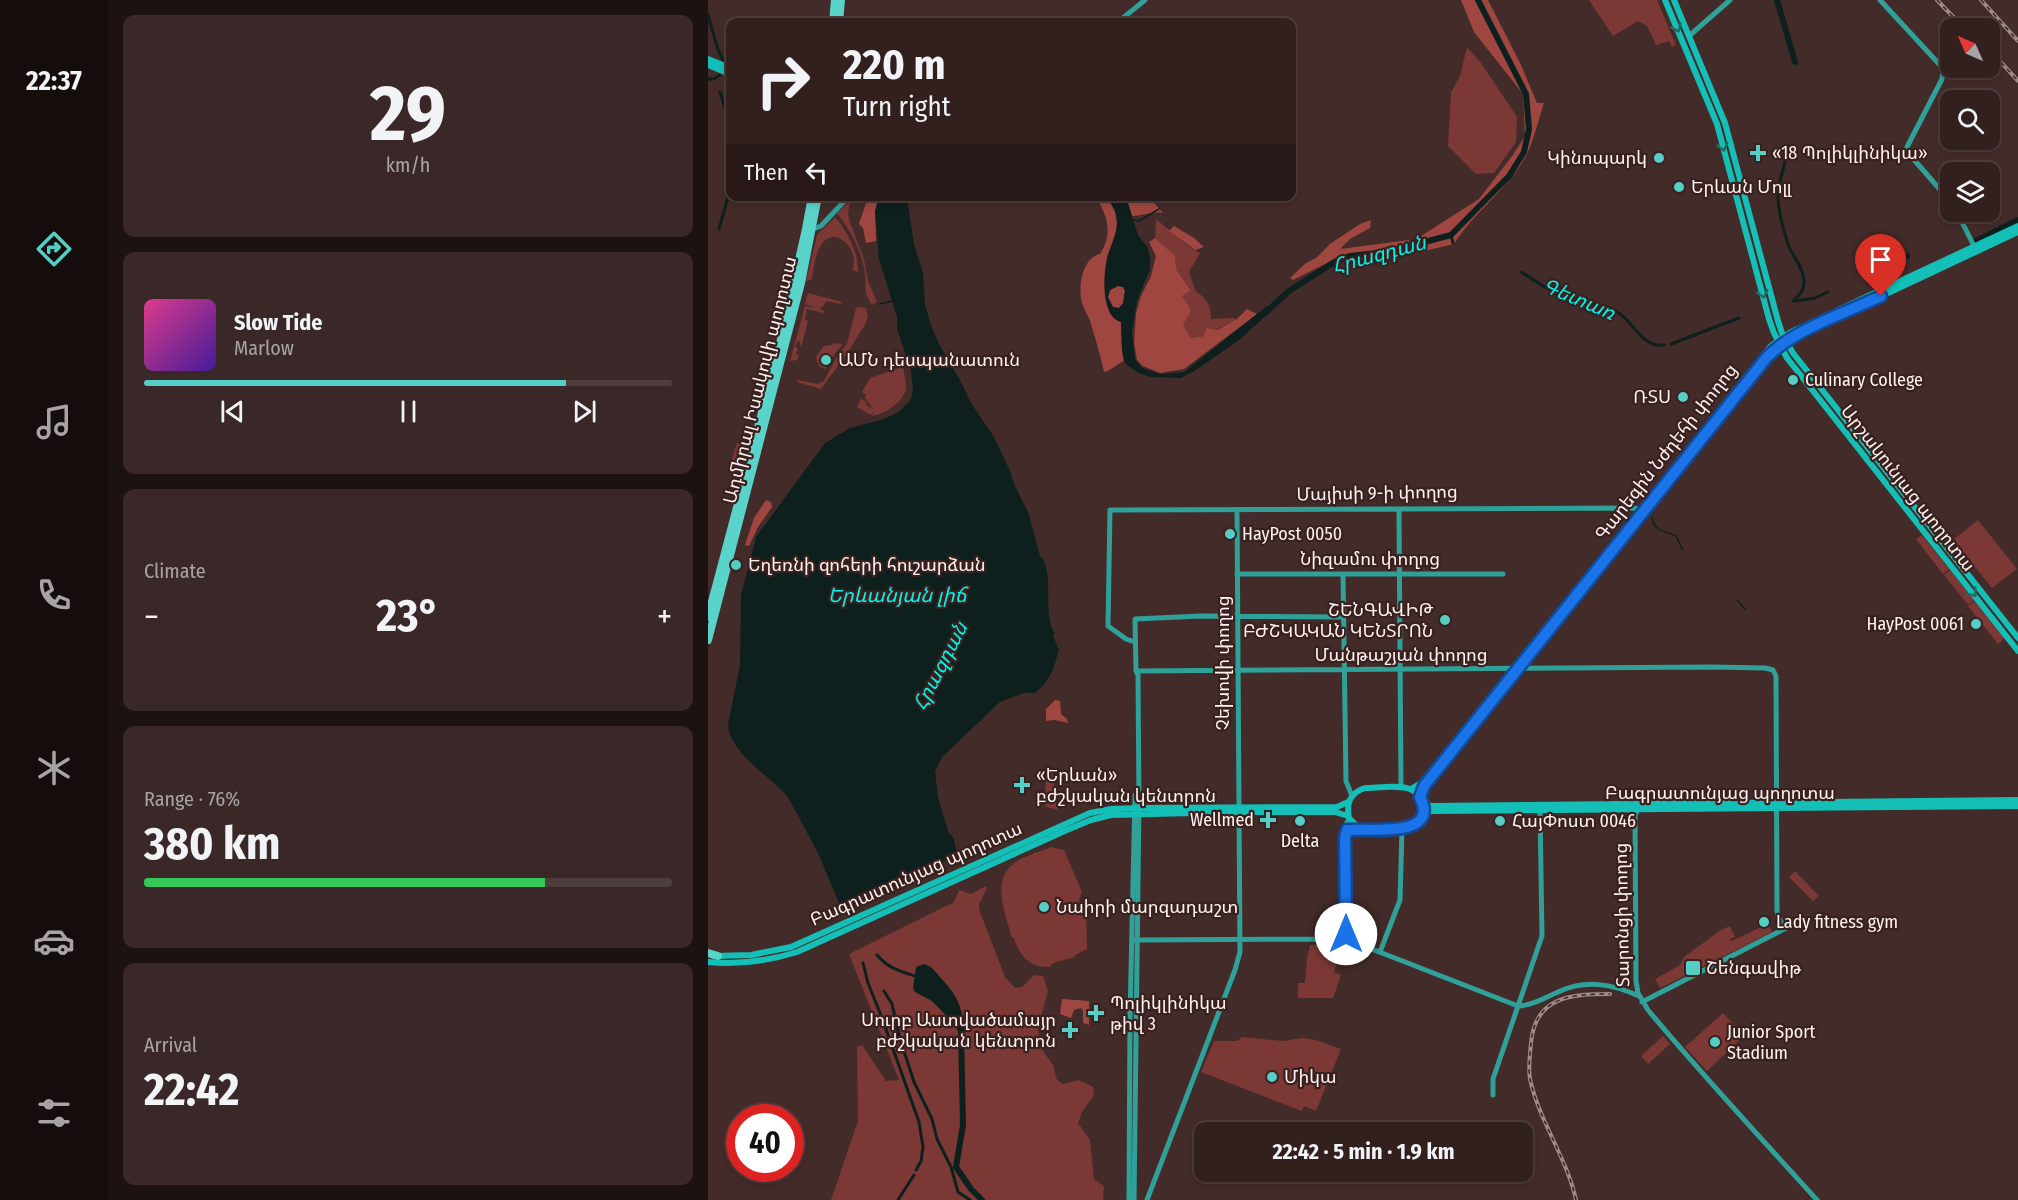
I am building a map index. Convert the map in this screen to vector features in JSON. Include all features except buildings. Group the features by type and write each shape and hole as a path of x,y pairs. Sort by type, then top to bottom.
{"highway":[{"path":"835,0 838,18"},
{"path":"838,18 841,0"},
{"name":"Ադմիրալ Իսակովի պողոտա","path":"708,617 810,229 812,201"},
{"name":"Ադմիրալ Իսակովի պողոտա","path":"708,640 766,422 817,201"},
{"path":"708,954 718,956"}],"main road":[{"name":"Արշակունյաց պողոտա","path":"1665,0 1700,71"},
{"name":"Արշակունյաց պողոտա","path":"1674,0 1705,85 1725,123 1754,246 1787,358 1835,419 1846,426 1943,542 2018,638"},
{"path":"708,59 726,66"},
{"path":"708,65 726,72"},
{"name":"Գարեգին Նժդեհի փողոց","path":"1976,250 2018,226"},
{"name":"Գարեգին Նժդեհի փողոց","path":"1421,800 1424,786 1762,356 1781,341 2018,232"},
{"name":"Արշակունյաց պողոտա","path":"1781,341 1841,414 1846,426 1936,547 2018,651"},
{"path":"1835,419 1840,418 1841,414"},
{"path":"1936,547 1943,542"},
{"name":"Գարեգին Նժդեհի փողոց","path":"1411,789 1421,783 1515,669"},
{"path":"1365,788 1411,789 1421,800 1423,815 1412,826 1402,829 1363,829 1349,817 1350,799 1359,790 1365,788"},
{"name":"Բագրատունյաց պողոտա","path":"1239,812 1337,807 1350,799"},
{"name":"Բագրատունյաց պողոտա","path":"1421,800 1432,806 2018,806"},
{"name":"Բագրատունյաց պողոտա","path":"1777,806 2018,800"},
{"name":"Բագրատունյաց պողոտա","path":"1423,815 1431,811 1639,807"},
{"name":"Բագրատունյաց պողոտա","path":"708,962 746,963 797,952 975,868 1091,820 1111,815 1137,811 1335,812 1349,817"},
{"name":"Բագրատունյաց պողոտա","path":"718,956 771,953 855,923"}],"street":[{"path":"1123,18 1145,0"},
{"path":"1689,36 1730,0"},
{"path":"1880,0 1943,71 1942,79 1907,147 1909,154 1940,190"},
{"path":"810,229 821,226 844,201"},
{"path":"1962,222 1976,250"},
{"name":"Մայիսի 9-ի փողոց","path":"1135,642 1126,639 1108,626 1110,510 1486,508 1642,510"},
{"name":"Չեխովի փողոց","path":"1146,1200 1238,961 1237,510"},
{"path":"1399,510 1401,788"},
{"name":"Նիզամու փողոց","path":"1237,574 1503,574"},
{"path":"1343,574 1347,787 1350,799"},
{"path":"1133,1200 1137,811 1136,618 1343,617"},
{"name":"Մանթաշյան փողոց","path":"1136,671 1765,668 1773,670 1776,676 1777,806"},
{"path":"1347,787 1359,790"},
{"path":"1135,940 1346,939 1518,1006 1535,1004 1571,987 1592,985 1613,986 1640,999 1786,928 1777,912 1777,806"},
{"name":"Տարոնցի փողոց","path":"1639,807 1635,816 1635,875 1636,981 1640,999 1733,1110 1817,1200"},
{"path":"1493,1095 1493,1079 1542,936 1540,809"},
{"path":"1346,939 1345,838 1349,817"},
{"path":"1347,830 1363,829"},
{"path":"1380,952 1400,900 1402,829"}],"shaded area":[{"path":"1461,0 1488,0 1521,65 1537,103 1544,103 1529,151 1510,180 1462,232 1454,244 1420,252 1418,238 1479,199 1525,136 1523,94 1474,32"},
{"path":"1589,0 1657,0 1676,45 1672,47 1669,41 1656,45 1647,26 1638,21 1613,36"},
{"path":"1467,47 1481,63 1517,117 1516,142 1494,173 1476,174 1448,146 1451,92 1460,76"},
{"path":"850,201 848,214 850,222 864,259 868,281 877,302 872,305 866,293 864,266 859,250 837,213"},
{"path":"867,201 878,201 875,211 876,241 866,243 863,228 859,224"},
{"path":"1098,201 1109,201 1115,211 1117,223 1116,233 1107,257 1105,296 1121,321 1124,361 1104,372 1081,292 1083,272 1090,260 1100,254 1107,239 1104,211"},
{"path":"1127,201 1152,201 1163,213 1155,213 1132,216"},
{"path":"835,217 844,229 857,257 858,272 852,270 854,260 850,248 842,239 831,237 821,245 812,279 806,281 817,235"},
{"path":"1156,219 1200,253 1189,272 1196,292 1208,302 1211,319 1237,319 1204,336 1191,338 1183,326 1182,296 1191,289 1176,269 1174,256 1155,238"},
{"path":"1371,220 1370,228 1350,239 1340,249 1409,240 1410,244 1335,259 1293,280 1290,278 1330,244 1360,224"},
{"path":"1174,226 1204,247 1195,250 1169,231"},
{"path":"1155,238 1175,256 1176,269 1191,290 1182,296 1191,310 1183,325 1191,338 1204,336 1206,328 1217,330 1237,319 1247,309 1257,314 1184,369 1160,373 1143,366 1137,360 1134,343 1136,313 1151,276 1156,256 1149,242"},
{"path":"1118,286 1123,287 1125,291 1123,303 1119,308 1113,307 1108,297 1110,290"},
{"path":"808,293 842,302 841,304 826,301 820,309 824,313 807,309 805,320 808,321 801,348 800,342 797,341 795,347 798,348 796,354 799,355 797,360 790,361 805,306 818,309 805,304"},
{"path":"856,308 866,308 868,317 866,323 821,389 797,382 798,380 818,384 824,381 836,358 847,344"},
{"path":"833,343 843,344 829,361 826,369 819,365 816,357 824,346"},
{"path":"903,367 906,388 898,402 883,413 872,416 874,410 871,415 857,407 861,399 873,409 862,392 870,378"},
{"path":"737,443 748,446 743,466 731,463"},
{"path":"766,500 771,502 772,507 758,527 749,546 745,545 754,518"},
{"path":"1978,520 2017,569 1992,588 1953,540"},
{"path":"1922,535 1949,569 1943,574 1916,539"},
{"path":"1950,570 1974,600 1968,605 1944,575"},
{"path":"1975,601 2005,638 1998,644 1968,606"},
{"path":"1055,700 1060,701 1061,714 1068,723 1055,720 1046,721 1046,709"},
{"path":"1046,771 1052,772 1058,810 1045,805"},
{"name":"Նաիրի մարզադաշտ","path":"1051,847 1064,850 1082,892 1079,900 1086,907 1087,949 1075,957 1053,963 1050,967 1043,967 1026,960 1012,938 1001,889 1006,871 1013,864 1026,856"},
{"path":"1795,871 1819,896 1813,901 1789,877"},
{"path":"986,886 979,904 980,912 1005,977 1015,988 1022,987 1034,975 1043,976 1048,991 1038,1027 1040,1047 1053,1065 1057,1080 1063,1084 1079,1080 1093,1087 1094,1095 1082,1112 1078,1123 1090,1140 1094,1179 1104,1186 1103,1200 831,1200 858,1121 857,1047 862,1045 886,1081 899,1080 849,954 954,902 959,890 971,894"},
{"path":"1768,924 1772,932 1660,988 1655,979 1680,965 1684,957 1721,930 1730,926 1735,937 1730,939 1731,941"},
{"path":"1310,945 1336,945 1341,951 1334,972 1341,975 1333,998 1298,998 1298,983 1305,983"},
{"path":"1062,999 1089,1001 1089,1025 1083,1023 1081,1008 1074,1010 1071,1018 1060,1014"},
{"name":"Junior Sport Stadium","path":"1723,1013 1744,1036 1707,1071 1685,1047"},
{"path":"1663,1036 1670,1044 1648,1064 1641,1056"},
{"name":"Միկա","path":"1242,1037 1283,1041 1302,1038 1316,1040 1341,1049 1316,1111 1304,1106 1302,1111 1201,1072 1214,1041 1237,1041"}],"water":[{"name":"Երևանյան լիճ","path":"878,201 908,201 914,244 923,273 925,305 931,325 971,403 994,437 1028,512 1040,556 1045,563 1049,615 1055,633 1053,636 1059,650 1053,670 1044,685 1035,693 1024,693 1000,702 943,756 935,771 938,797 948,831 954,839 956,850 953,857 841,908 818,853 789,799 744,756 736,746 728,725 740,665 741,595 756,537 825,443 850,428 897,413 910,401 913,392 911,370 897,329 897,317 879,259 875,211"},
{"path":"1109,201 1127,201 1138,235 1148,248 1150,257 1150,269 1137,301 1132,331 1135,359 1142,368 1160,374 1184,372 1267,306 1271,311 1239,340 1181,378 1151,377 1128,366 1124,361 1122,351 1121,322 1114,319 1110,312 1104,285 1108,254 1116,231 1115,212","holes":["1118,286 1123,287 1125,291 1123,303 1119,308 1113,307 1108,297 1110,290"]},
{"path":"924,964 934,970 957,1000 963,1020 964,1029 961,1031 932,1001 915,992 913,988 916,967"}],"waterway":[{"name":"Հրազդան","path":"1265,313 1289,291 1336,261 1350,256 1387,252 1451,235 1509,176 1524,152 1529,129 1526,94 1478,0"},
{"name":"Գետառ","path":"1777,0 1795,62"},
{"path":"708,15 723,60"},
{"path":"708,79 714,79 720,75"},
{"path":"720,92 726,111"},
{"name":"Գետառ","path":"1786,156 1779,187 1779,209 1789,247 1804,277 1804,287 1793,301"},
{"path":"719,229 727,201"},
{"path":"1133,220 1139,221 1159,209"},
{"path":"1976,241 2018,220"},
{"name":"Գետառ","path":"1451,235 1453,243"},
{"path":"1892,262 1907,256"},
{"name":"Գետառ","path":"1521,272 1562,296 1616,311 1643,338 1656,345 1664,345"},
{"path":"1795,301 1815,298 1828,292"},
{"path":"880,304 892,301"},
{"name":"Գետառ","path":"1671,344 1739,318"},
{"path":"1652,518 1658,529 1676,536 1683,550"},
{"path":"1737,600 1746,610"},
{"name":"Հրազդան","path":"877,955 899,971 915,976"},
{"path":"863,963 868,983 919,1122 923,1147 921,1161 916,1170"},
{"path":"884,991 892,1004 900,1039 914,1082 932,1119 937,1139 951,1167 958,1192 970,1200"},
{"name":"Հրազդան","path":"959,1025 963,1125 956,1167 971,1189 982,1200"},
{"path":"898,1200 914,1175"}],"railway":[{"path":"1937,0 1954,18"},
{"path":"1981,0 2018,41"},
{"path":"2000,61 2018,81"},
{"path":"1576,1200 1572,1184 1534,1095 1529,1075 1531,1043 1534,1027 1548,1007 1569,997 1610,994"}],"place":[{"name":"«18 Պոլիկլինիկա»","path":"1758,153"},
{"name":"Կինոպարկ","path":"1659,158"},
{"name":"Երևան Մոլլ","path":"1679,187"},
{"name":"ԱՄՆ դեսպանատուն","path":"826,360"},
{"name":"Culinary College","path":"1793,380"},
{"name":"ՌՏՍ","path":"1683,397"},
{"name":"HayPost 0050","path":"1230,534"},
{"name":"Եղեռնի զոհերի հուշարձան","path":"736,565"},
{"name":"ՇԵՆԳԱՎԻԹ ԲԺՇԿԱԿԱՆ ԿԵՆՏՐՈՆ","path":"1445,620"},
{"name":"HayPost 0061","path":"1976,624"},
{"name":"«Երևան» բժշկական կենտրոն","path":"1022,785"},
{"name":"Wellmed","path":"1268,820"},
{"name":"Delta","path":"1300,821"},
{"name":"ՀայՓոստ 0046","path":"1500,821"},
{"name":"Նաիրի մարզադաշտ","path":"1044,907"},
{"name":"Lady fitness gym","path":"1764,922"},
{"name":"Շենգավիթ","path":"1693,968"},
{"name":"Պոլիկլինիկա թիվ 3","path":"1096,1013"},
{"name":"Սուրբ Աստվածամայր բժշկական կենտրոն","path":"1070,1030"},
{"name":"Junior Sport Stadium","path":"1715,1042"},
{"name":"Միկա","path":"1272,1077"}],"route":[{"path":"1346,934 1345,838 1347,830 1405,829 1418,822 1423,815 1420,792 1424,786 1767,357 1780,345 1797,335 1881,296"}]}
